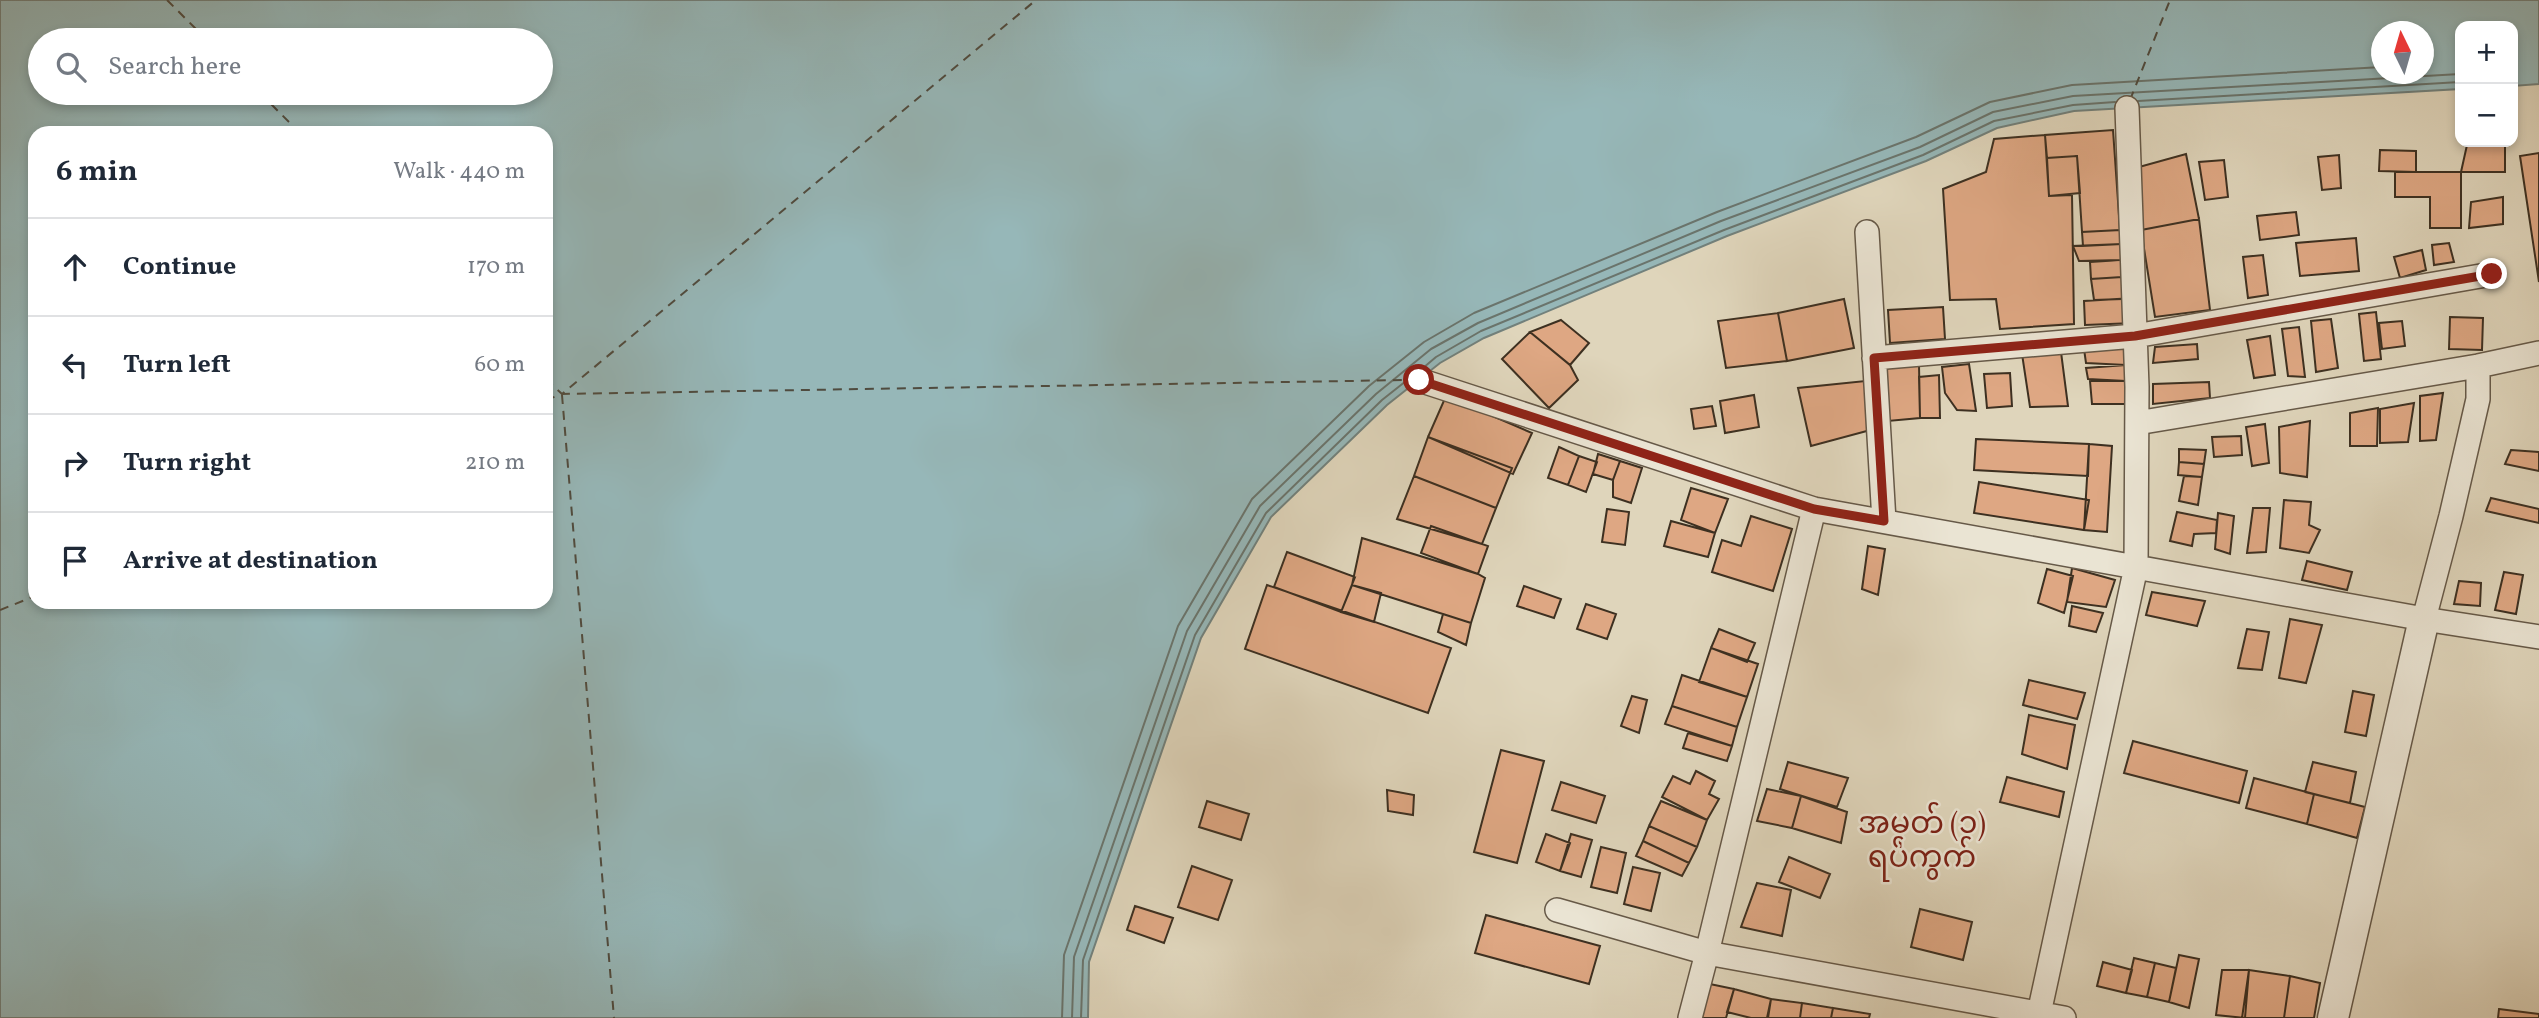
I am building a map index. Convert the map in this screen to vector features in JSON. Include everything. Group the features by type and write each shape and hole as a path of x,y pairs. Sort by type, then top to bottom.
{"street":[{"path":"2039,1016 2136,567 2137,423 2127,108"},
{"path":"1867,232 1884,521"},
{"path":"1874,358 2135,336 2492,274"},
{"path":"2137,423 2478,366 2539,353"},
{"path":"2333,1018 2424,619 2478,399 2478,366"},
{"path":"1419,380 1814,509 2424,619 2539,637"},
{"path":"1689,1018 1814,509"},
{"path":"1557,910 1707,953 2039,1016 2064,1018"}],"water":[{"path":"0,0 2539,0 2539,84 2518,86 2518,21 2455,21 2455,89 2074,111 1997,128 1926,161 1727,236 1484,338 1440,363 1387,405 1271,517 1201,638 1089,962 1088,1018 0,1018"}],"building":[{"path":"2113,130 2120,230 2082,232 2077,156 2047,158 2045,135"},
{"path":"2045,135 2049,196 2072,195 2074,324 2000,329 1996,299 1950,300 1943,189 1986,172 1994,139"},
{"path":"2467,147 2505,147 2505,172 2461,172"},
{"path":"2380,150 2416,151 2416,172 2379,171"},
{"path":"2539,153 2539,282 2520,156"},
{"path":"2186,154 2199,219 2141,230 2139,167"},
{"path":"2339,155 2341,188 2322,190 2318,157"},
{"path":"2077,156 2080,193 2049,196 2047,158"},
{"path":"2224,160 2228,197 2205,200 2199,162"},
{"path":"2395,172 2461,172 2461,228 2430,228 2430,197 2395,197"},
{"path":"2503,197 2503,224 2469,228 2471,202"},
{"path":"2296,212 2299,235 2260,240 2257,216"},
{"path":"2199,219 2210,310 2155,317 2141,230"},
{"path":"2120,230 2121,244 2083,246 2082,232"},
{"path":"2356,238 2359,271 2300,276 2296,243"},
{"path":"2449,243 2454,262 2434,265 2432,245"},
{"path":"2121,244 2121,260 2079,261 2073,246"},
{"path":"2422,250 2426,270 2400,278 2394,257"},
{"path":"2263,255 2268,295 2248,298 2243,257"},
{"path":"2131,260 2122,277 2091,279 2090,262"},
{"path":"2122,277 2122,299 2094,300 2091,279"},
{"path":"2133,298 2134,323 2085,325 2084,301"},
{"path":"1844,299 1854,348 1787,361 1778,313"},
{"path":"1943,307 1945,339 1890,343 1888,310"},
{"path":"2376,312 2381,359 2364,361 2359,314"},
{"path":"1778,313 1787,361 1726,368 1718,321"},
{"path":"2450,317 2483,318 2482,350 2449,349"},
{"path":"2331,319 2338,368 2316,372 2311,321"},
{"path":"1561,320 1589,343 1570,365 1530,332"},
{"path":"2402,321 2405,346 2382,349 2379,323"},
{"path":"2299,327 2305,377 2288,376 2282,329"},
{"path":"1530,332 1570,365 1578,380 1549,408 1502,359"},
{"path":"2270,336 2275,375 2254,378 2247,340"},
{"path":"2197,344 2198,359 2153,363 2155,347"},
{"path":"2084,349 2127,349 2126,365 2086,363"},
{"path":"2061,352 2068,406 2030,407 2022,354"},
{"path":"1969,364 1976,411 1957,410 1945,393 1942,367"},
{"path":"1919,365 1920,418 1888,421 1885,368"},
{"path":"2126,365 2126,381 2088,379 2086,368"},
{"path":"2010,373 2012,406 1987,408 1984,374"},
{"path":"1939,375 1940,418 1920,418 1919,377"},
{"path":"1875,380 1878,428 1811,446 1798,388"},
{"path":"2090,381 2126,381 2127,404 2092,404"},
{"path":"2209,382 2210,398 2153,404 2153,384"},
{"path":"2443,393 2436,440 2420,441 2420,396"},
{"path":"1754,395 1759,427 1725,433 1720,401"},
{"path":"1446,396 1532,433 1513,474 1428,437"},
{"path":"2414,403 2408,442 2380,443 2380,409"},
{"path":"1712,406 1716,426 1694,429 1691,409"},
{"path":"2378,408 2377,446 2350,446 2350,413"},
{"path":"2310,421 2307,477 2280,473 2279,427"},
{"path":"2265,424 2269,463 2252,466 2246,427"},
{"path":"2241,436 2242,455 2214,457 2212,437"},
{"path":"1428,437 1512,468 1496,508 1414,476"},
{"path":"1976,439 2089,444 2088,476 1974,470"},
{"path":"2089,444 2112,446 2107,532 2084,530"},
{"path":"1559,447 1579,456 1568,485 1548,478"},
{"path":"2179,449 2206,450 2204,464 2179,462"},
{"path":"2511,450 2539,452 2539,471 2505,464"},
{"path":"1598,454 1620,461 1613,480 1593,474"},
{"path":"1579,456 1597,462 1586,492 1568,485"},
{"path":"1620,461 1642,468 1631,503 1613,497 1613,480"},
{"path":"2179,462 2204,464 2202,477 2178,475"},
{"path":"1414,476 1496,508 1482,544 1397,519"},
{"path":"2184,476 2202,477 2198,505 2179,501"},
{"path":"1979,482 2089,500 2084,530 1974,513"},
{"path":"1691,488 1728,499 1715,533 1681,520"},
{"path":"2491,498 2539,509 2539,523 2486,511"},
{"path":"2284,500 2311,502 2309,525 2320,530 2309,553 2280,548"},
{"path":"2253,508 2270,508 2266,552 2247,553"},
{"path":"1607,509 1629,512 1625,545 1602,542"},
{"path":"2177,512 2217,520 2216,533 2194,534 2192,546 2170,541"},
{"path":"2218,513 2234,516 2230,554 2215,549"},
{"path":"1751,516 1792,529 1773,591 1712,572 1722,540 1741,546"},
{"path":"1671,521 1715,533 1708,557 1664,546"},
{"path":"1431,526 1488,546 1478,574 1421,553"},
{"path":"1362,538 1485,578 1471,623 1352,585"},
{"path":"1868,546 1885,549 1878,595 1862,589"},
{"path":"1287,552 1355,577 1341,612 1274,587"},
{"path":"2307,561 2352,572 2347,590 2302,580"},
{"path":"2072,568 2115,580 2106,607 2067,602"},
{"path":"2047,569 2073,576 2064,613 2038,603"},
{"path":"2504,572 2523,575 2516,614 2495,610"},
{"path":"2459,581 2481,583 2480,606 2454,604"},
{"path":"1267,585 1451,648 1428,713 1245,649"},
{"path":"1352,585 1381,593 1374,622 1341,612"},
{"path":"1524,586 1561,599 1554,618 1517,606"},
{"path":"2152,592 2205,601 2197,626 2146,615"},
{"path":"1586,604 1616,614 1607,639 1577,629"},
{"path":"2072,606 2103,613 2096,632 2069,626"},
{"path":"1443,614 1471,623 1466,645 1438,632"},
{"path":"2290,619 2322,625 2306,683 2279,678"},
{"path":"1719,629 1755,643 1747,662 1711,648"},
{"path":"2247,629 2269,632 2262,670 2238,668"},
{"path":"1711,648 1758,664 1747,697 1699,682"},
{"path":"1682,675 1747,697 1737,727 1672,706"},
{"path":"2029,680 2085,693 2077,719 2023,705"},
{"path":"2353,691 2374,695 2366,736 2345,732"},
{"path":"1632,696 1647,700 1639,733 1621,726"},
{"path":"1672,706 1737,727 1732,746 1665,724"},
{"path":"2029,715 2075,725 2067,769 2022,754"},
{"path":"1688,733 1732,746 1727,761 1683,748"},
{"path":"2133,741 2247,771 2239,803 2124,773"},
{"path":"1501,750 1544,761 1517,863 1474,852"},
{"path":"1788,762 1848,778 1837,807 1780,789"},
{"path":"2313,762 2356,772 2350,803 2305,792"},
{"path":"1696,771 1715,781 1709,794 1719,799 1707,820 1662,797 1673,776 1690,784"},
{"path":"2007,777 2064,792 2059,817 2000,802"},
{"path":"2254,778 2314,794 2307,824 2246,808"},
{"path":"1561,782 1605,796 1596,823 1552,810"},
{"path":"1767,789 1801,796 1792,828 1757,821"},
{"path":"1387,790 1414,795 1413,815 1388,811"},
{"path":"2314,794 2365,807 2357,838 2307,824"},
{"path":"1801,796 1847,812 1841,843 1792,828"},
{"path":"1207,801 1249,814 1241,840 1199,827"},
{"path":"1661,801 1707,820 1697,847 1649,826"},
{"path":"1649,826 1697,847 1689,863 1643,841"},
{"path":"1546,834 1570,843 1560,871 1536,862"},
{"path":"1571,834 1592,840 1581,877 1560,871"},
{"path":"1643,841 1689,863 1682,876 1636,856"},
{"path":"1601,847 1626,853 1617,893 1591,887"},
{"path":"1789,857 1830,874 1820,898 1779,882"},
{"path":"1192,866 1232,880 1218,920 1178,907"},
{"path":"1633,867 1660,873 1651,911 1624,904"},
{"path":"1757,883 1791,890 1782,936 1741,927"},
{"path":"1135,906 1173,918 1164,943 1127,930"},
{"path":"1920,909 1972,922 1963,960 1911,947"},
{"path":"1486,915 1600,946 1589,984 1475,953"},
{"path":"2179,955 2199,959 2189,1008 2169,1002"},
{"path":"2134,958 2155,963 2147,997 2126,993"},
{"path":"2103,962 2132,970 2126,993 2097,986"},
{"path":"2155,963 2176,968 2169,1002 2147,997"},
{"path":"2222,970 2249,970 2245,1018 2216,1015"},
{"path":"2249,970 2290,976 2284,1018 2242,1018"},
{"path":"2290,976 2320,983 2314,1018 2284,1018"},
{"path":"1705,983 1734,989 1726,1018 1698,1018"},
{"path":"1734,989 1771,999 1767,1018 1751,1018 1727,1012"},
{"path":"1771,999 1802,1003 1800,1018 1768,1018"},
{"path":"1802,1003 1833,1008 1831,1018 1800,1018"},
{"path":"1833,1008 1870,1014 1869,1018 1831,1018"},
{"path":"2499,1009 2539,1014 2539,1018 2498,1018"}],"ferry route":[{"path":"167,0 195,28"},
{"path":"553,386 562,394 1036,0"},
{"path":"2130,100 2170,0"},
{"path":"272,105 293,126"},
{"path":"553,397 562,394 1407,380"},
{"path":"562,395 614,1018"},
{"path":"0,610 28,599"}],"district":[{"name":"အမှတ် (၁) ရပ်ကွက်","path":"1922,842"}],"route":[{"path":"1419,380 1814,509 1884,521 1874,358 2135,336 2492,274"}]}
